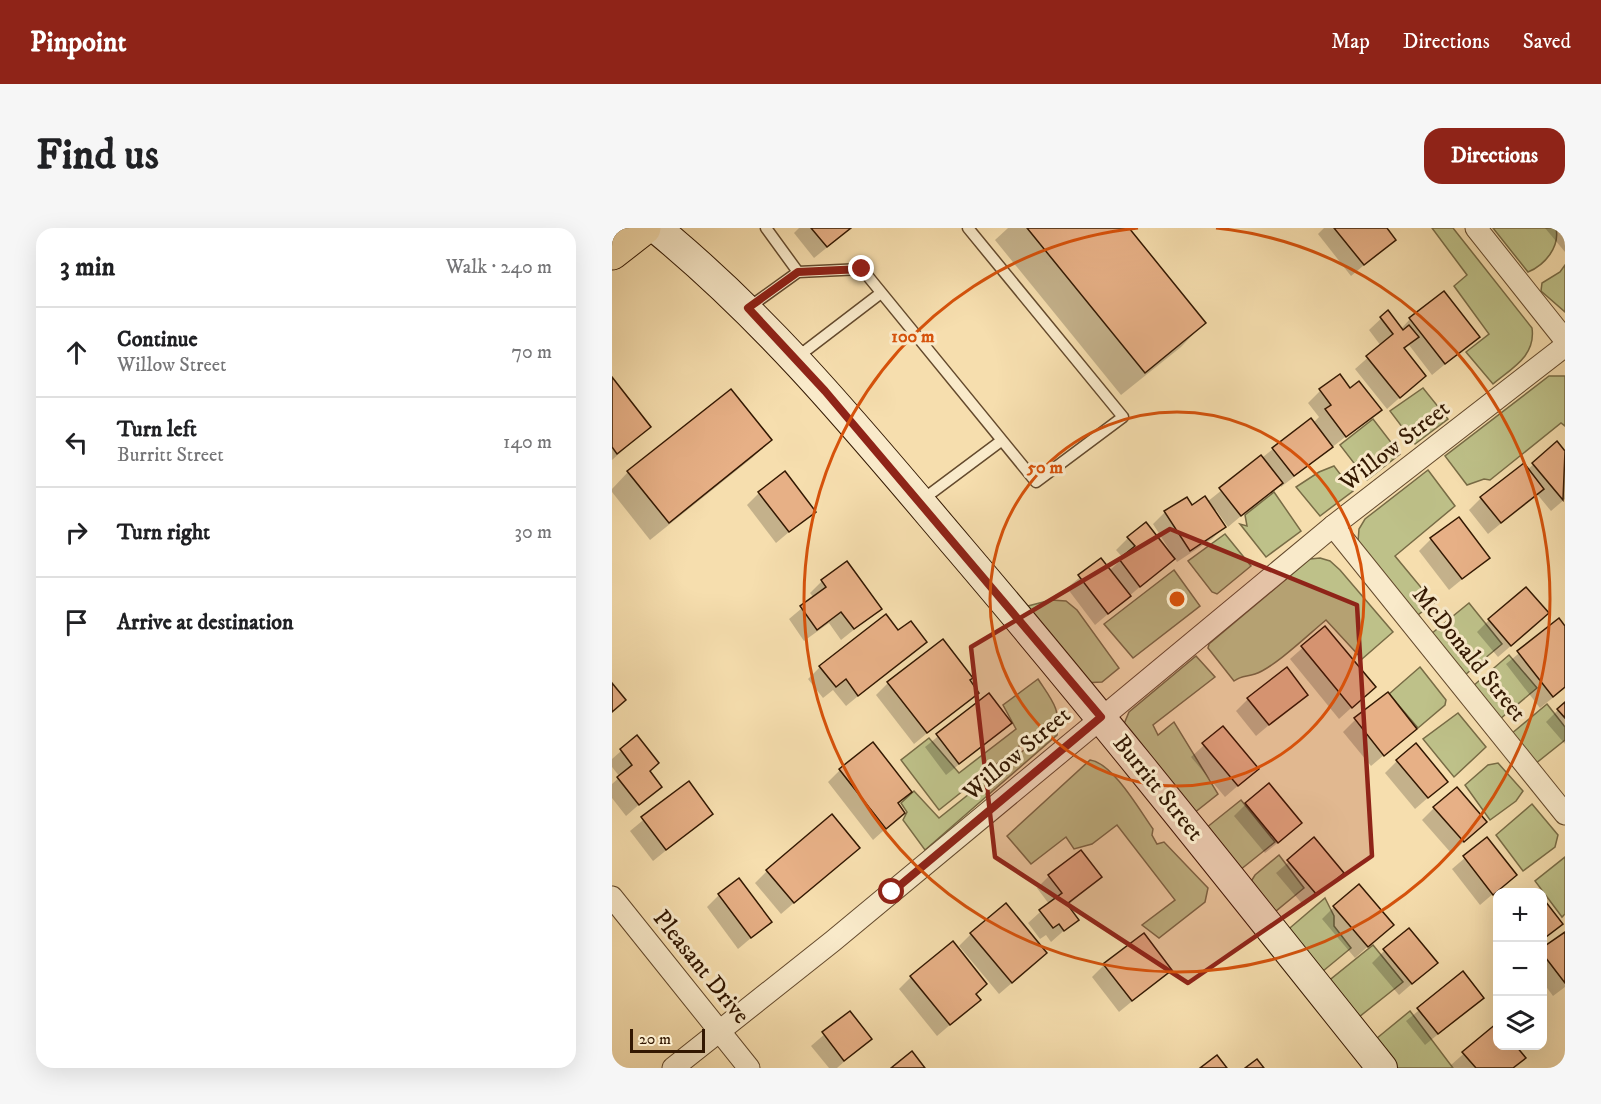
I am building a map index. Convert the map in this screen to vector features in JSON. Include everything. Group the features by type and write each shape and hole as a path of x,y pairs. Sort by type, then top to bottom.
{"main road":[{"path":"612,253 644,228"}],"street":[{"name":"Burritt Street","path":"656,228 748,308 796,358 1101,717 1382,1068"},
{"path":"1476,228 1565,340"},
{"name":"Willow Street","path":"673,1068 841,934 1333,526 1565,346"},
{"name":"McDonald Street","path":"1333,526 1565,814"},
{"name":"Pleasant Drive","path":"612,897 749,1068"}],"lane":[{"path":"766,228 798,272"},
{"path":"748,308 798,272 862,269 1036,482 1123,417 970,229"},
{"path":"796,358 881,293"},
{"path":"920,502 1001,441"}],"highlighted area":[{"path":"1170,529 1357,605 1372,856 1188,983 995,857 971,647"}],"green space":[{"path":"1432,228 1453,228 1532,328 1532,338 1526,354 1515,367 1493,384 1466,352 1489,334 1454,286 1467,275"},
{"path":"1493,228 1556,228 1556,242 1545,260 1528,272"},
{"path":"1565,265 1565,312 1541,291 1542,283 1560,272"},
{"path":"1549,376 1565,376 1565,426 1561,423 1490,480 1484,479 1467,485 1445,456"},
{"path":"1423,388 1448,419 1415,444 1390,411"},
{"path":"1373,419 1400,454 1367,480 1340,445"},
{"path":"1334,466 1353,491 1320,516 1296,487 1319,472"},
{"path":"1428,470 1455,506 1395,556 1434,603 1415,617 1358,542 1359,529 1365,519"},
{"path":"1274,492 1301,531 1266,557 1240,524 1247,526 1245,515"},
{"path":"1225,534 1251,566 1217,594 1212,592 1188,561"},
{"path":"1320,558 1330,561 1340,570 1393,632 1362,659 1326,620 1272,665 1234,681 1208,648 1209,644 1310,559"},
{"path":"1174,570 1200,606 1133,658 1104,624"},
{"path":"1051,600 1066,601 1077,610 1119,668 1102,682 1082,683 1022,613 1028,606"},
{"path":"1469,603 1502,644 1465,675 1431,634"},
{"path":"1509,655 1537,688 1500,719 1473,686"},
{"path":"1196,656 1215,677 1153,725 1158,735 1174,722 1218,794 1189,817 1124,724 1129,712"},
{"path":"1420,667 1446,700 1445,705 1418,728 1389,694"},
{"path":"1038,679 1057,712 1057,735 925,850 903,820 907,812 901,803 914,791 939,818 1029,746 1023,743 939,810 901,760 929,738 959,773 1016,729 1003,705"},
{"path":"1547,704 1565,727 1565,740 1535,764 1511,734"},
{"path":"1458,713 1486,747 1454,777 1423,739"},
{"path":"1090,760 1099,763 1117,778 1153,829 1152,835 1157,844 1164,842 1208,888 1205,902 1159,938 1142,925 1175,900 1117,825 1092,844 1074,849 1066,837 1031,864 1007,836"},
{"path":"1498,763 1523,791 1516,801 1490,820 1465,785 1488,765"},
{"path":"1241,800 1275,842 1235,874 1201,832"},
{"path":"1532,804 1558,835 1555,847 1523,871 1496,835"},
{"path":"1279,855 1304,888 1270,916 1247,888 1255,875"},
{"path":"1565,857 1565,914 1562,917 1547,897 1547,888 1540,888 1535,881"},
{"path":"1325,898 1334,916 1334,926 1351,948 1317,976 1284,933"},
{"path":"1373,945 1403,982 1354,1021 1326,983"},
{"path":"1410,1011 1453,1068 1392,1068 1371,1043"}],"building":[{"path":"811,228 851,228 827,247"},
{"path":"1027,228 1129,228 1206,323 1145,373"},
{"path":"1334,228 1387,228 1396,240 1364,265"},
{"path":"1444,291 1480,337 1445,364 1409,318"},
{"path":"1388,310 1403,330 1409,325 1419,337 1404,348 1426,376 1400,398 1366,356 1393,334 1380,317"},
{"path":"1340,374 1350,388 1359,381 1382,410 1346,437 1325,409 1331,405 1319,389"},
{"path":"612,377 651,427 617,454 612,447"},
{"path":"731,389 772,440 669,523 627,471"},
{"path":"1311,418 1333,447 1294,476 1272,448"},
{"path":"1557,441 1565,451 1563,500 1532,463"},
{"path":"1261,455 1283,483 1241,516 1219,488"},
{"path":"1524,463 1544,489 1501,523 1480,497"},
{"path":"785,471 816,512 789,532 758,492"},
{"path":"1205,496 1226,527 1190,551 1164,511 1187,497 1192,505"},
{"path":"1459,517 1490,558 1462,579 1430,538"},
{"path":"1146,522 1175,559 1140,587 1119,559 1135,546 1127,537"},
{"path":"1101,558 1131,596 1108,614 1078,575"},
{"path":"847,561 882,609 854,629 841,612 817,630 800,606 826,587 821,580"},
{"path":"1526,587 1549,613 1511,646 1488,619"},
{"path":"886,614 898,630 911,621 927,642 858,696 846,679 836,687 819,666"},
{"path":"1559,618 1565,626 1565,687 1553,697 1517,651"},
{"path":"1325,626 1376,687 1352,708 1301,646"},
{"path":"943,639 973,678 970,680 979,693 927,733 887,682"},
{"path":"1287,667 1308,695 1269,725 1247,698"},
{"path":"612,683 626,700 612,712"},
{"path":"1388,692 1417,729 1384,756 1354,718"},
{"path":"989,693 1012,723 959,764 936,734"},
{"path":"1565,702 1565,718 1557,709"},
{"path":"1223,726 1259,769 1238,786 1202,743"},
{"path":"637,735 659,763 650,771 662,787 639,805 617,777 632,765 620,749"},
{"path":"873,742 912,792 898,803 905,813 886,829 839,769"},
{"path":"1416,743 1448,782 1428,798 1396,760"},
{"path":"689,781 713,814 666,850 641,817"},
{"path":"1269,783 1302,823 1278,843 1245,803"},
{"path":"1457,787 1487,822 1464,842 1433,807"},
{"path":"832,814 860,848 794,903 766,870"},
{"path":"1314,837 1344,873 1317,895 1287,860"},
{"path":"1487,837 1517,875 1501,888 1493,888 1493,895 1463,856"},
{"path":"1081,850 1102,877 1067,904 1079,920 1064,931 1059,924 1053,928 1039,910 1062,893 1048,875"},
{"path":"739,878 772,922 751,938 718,894"},
{"path":"1359,884 1394,925 1368,947 1333,906"},
{"path":"1006,903 1047,953 1012,983 970,933"},
{"path":"1547,903 1563,924 1547,936"},
{"path":"1409,928 1438,963 1412,984 1383,949"},
{"path":"1565,932 1565,983 1547,960 1547,945"},
{"path":"1144,933 1172,970 1132,1001 1103,964"},
{"path":"953,941 987,984 976,994 981,1000 950,1025 910,976"},
{"path":"1463,971 1484,998 1438,1034 1417,1008"},
{"path":"850,1011 872,1039 844,1061 822,1032"},
{"path":"1493,1026 1493,1050 1519,1050 1526,1058 1513,1068 1476,1068 1462,1052"},
{"path":"912,1051 925,1068 891,1068"},
{"path":"1217,1055 1227,1068 1200,1068"},
{"path":"1257,1059 1264,1068 1245,1068"}],"route":[{"path":"862,269 798,272 748,308 825,391 1101,717 892,892"}]}
